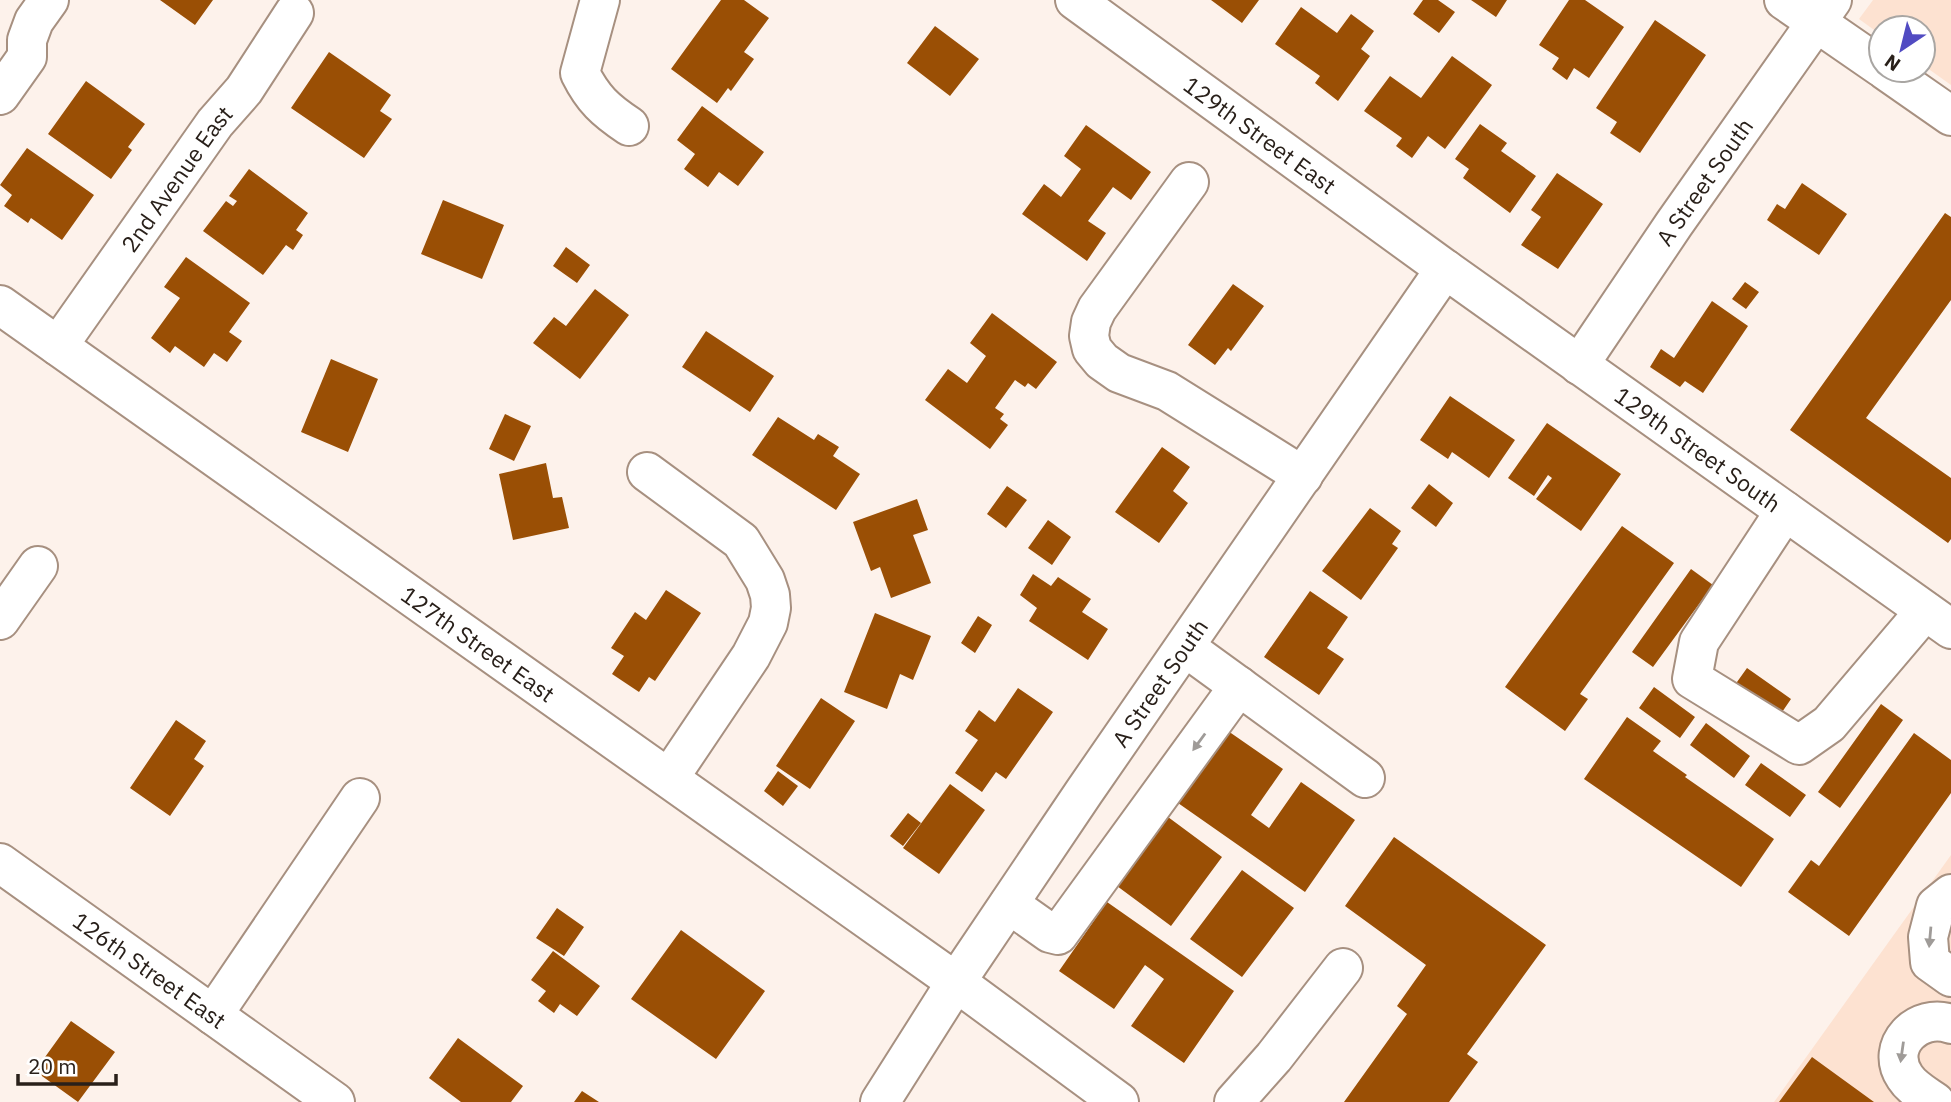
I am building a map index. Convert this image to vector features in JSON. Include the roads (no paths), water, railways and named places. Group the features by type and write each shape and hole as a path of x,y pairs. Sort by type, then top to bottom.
{"street":[{"path":"0,95 27,57 27,40 34,22 49,0"},
{"path":"600,0 580,73 590,93 608,112 629,125"},
{"name":"129th Street East","path":"1075,0 1445,269"},
{"path":"1784,0 1824,11 1867,53"},
{"name":"A Street South","path":"1579,365 1674,224 1824,11"},
{"name":"2nd Avenue East","path":"58,346 215,123 244,90 294,13"},
{"path":"1905,84 1951,116"},
{"path":"1189,182 1097,309 1090,329 1092,349 1102,361 1119,373 1167,391 1303,477"},
{"name":"129th Street South","path":"1445,269 1938,620"},
{"name":"A Street South","path":"880,1102 956,982 1445,269"},
{"name":"127th Street East","path":"0,305 956,982 1119,1102"},
{"path":"647,472 741,541 765,580 771,608 768,623 751,656 668,778"},
{"path":"1785,511 1699,642 1692,680 1798,745 1829,724 1938,620"},
{"path":"0,620 38,566"},
{"path":"1185,647 1365,778"},
{"path":"1009,904 1054,935 1058,935 1239,686"},
{"path":"213,1015 360,798"},
{"name":"126th Street East","path":"0,863 335,1102"},
{"path":"1951,894 1936,906 1928,937 1930,962 1951,977"},
{"path":"1234,1102 1274,1057 1343,968"},
{"path":"1935,1102 1911,1084 1905,1076 1900,1067 1901,1047 1913,1028 1936,1020 1950,1023"}]}
